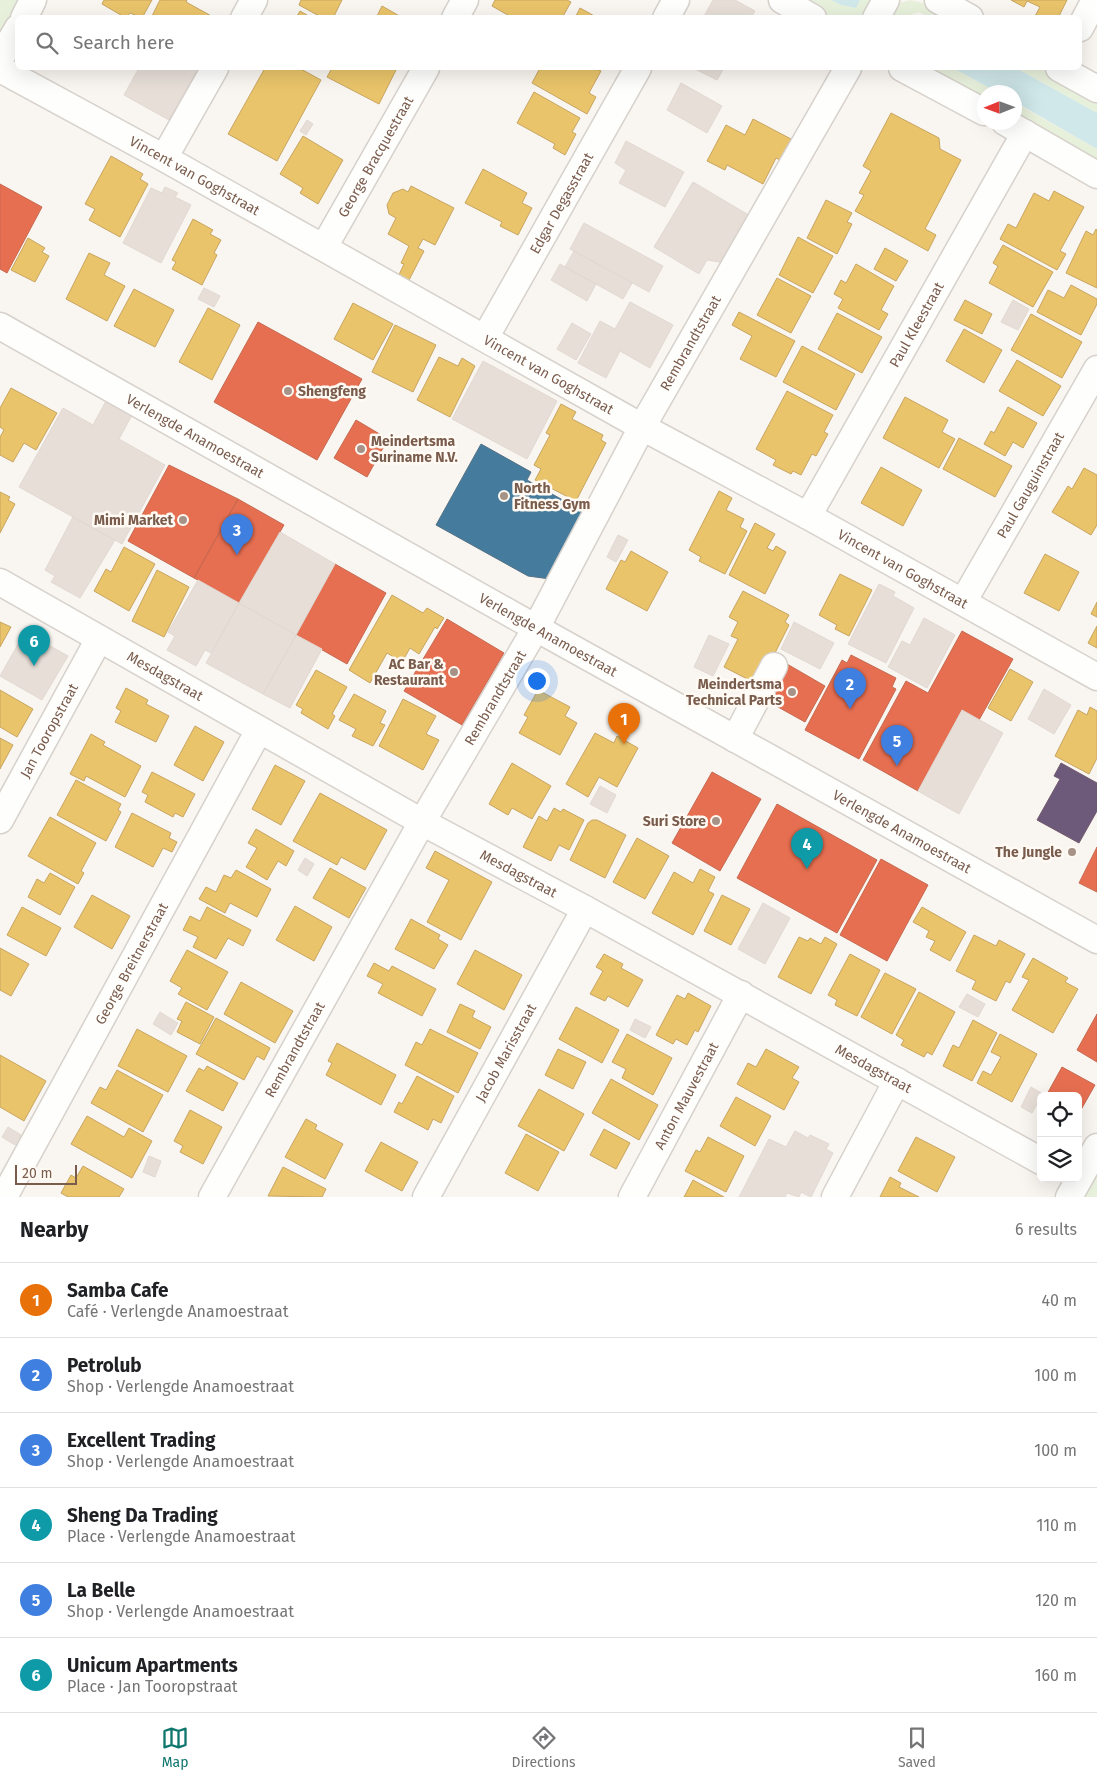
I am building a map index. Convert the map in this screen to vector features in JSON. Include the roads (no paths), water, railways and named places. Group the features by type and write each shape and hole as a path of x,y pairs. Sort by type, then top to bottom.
{"street":[{"path":"26,15 34,0"},
{"path":"246,15 254,0"},
{"path":"457,15 465,0"},
{"path":"668,15 676,0"},
{"path":"782,0 808,15"},
{"path":"878,15 886,0"},
{"path":"938,0 965,15"},
{"path":"1082,24 1095,0"},
{"path":"0,59 15,33"},
{"name":"Vincent van Goghstraat","path":"0,69 324,247 642,427 808,516 1097,677"},
{"path":"164,158 214,70"},
{"name":"George Bracquestraat","path":"324,247 425,70"},
{"name":"Edgar Degasstraat","path":"485,338 637,70"},
{"name":"Rembrandtstraat","path":"212,1197 422,822 536,628 642,427 847,70"},
{"path":"906,70 977,108"},
{"path":"1063,70 1097,89"},
{"name":"Paul Kleestraat","path":"808,516 1014,130"},
{"path":"1018,130 1097,175"},
{"name":"Verlengde Anamoestraat","path":"0,326 536,628 1097,940"},
{"name":"Paul Gauguinstraat","path":"963,602 1097,369"},
{"name":"Mesdagstraat","path":"0,582 422,822 585,908 1037,1159"},
{"name":"Jan Tooropstraat","path":"0,820 99,639"},
{"path":"735,738 774,666"},
{"name":"George Breitnerstraat","path":"4,1197 259,730"},
{"name":"Jacob Marisstraat","path":"426,1197 585,908"},
{"name":"Anton Mauvestraat","path":"632,1197 741,994"},
{"path":"835,1197 896,1081"},
{"path":"1073,1185 1097,1146"}],"water":[{"path":"831,0 860,0 856,8 841,5"},
{"path":"957,70 1020,70 1097,113 1097,149 1022,106 1022,85 984,85"}],"place":[{"name":"Shengfeng","path":"288,391"},
{"name":"Meindertsma Suriname N.V.","path":"361,449"},
{"name":"North Fitness Gym","path":"504,496"},
{"name":"Mimi Market","path":"183,520"},
{"name":"Excellent Trading","path":"237,555"},
{"name":"Unicum Apartments","path":"34,666"},
{"name":"AC Bar & Restaurant","path":"454,672"},
{"name":"Meindertsma Technical Parts","path":"792,692"},
{"name":"Petrolub","path":"850,709"},
{"name":"Samba Cafe","path":"624,744"},
{"name":"La Belle","path":"897,766"},
{"name":"Suri Store","path":"716,821"},
{"name":"The Jungle","path":"1072,852"},
{"name":"Sheng Da Trading","path":"807,869"}]}
